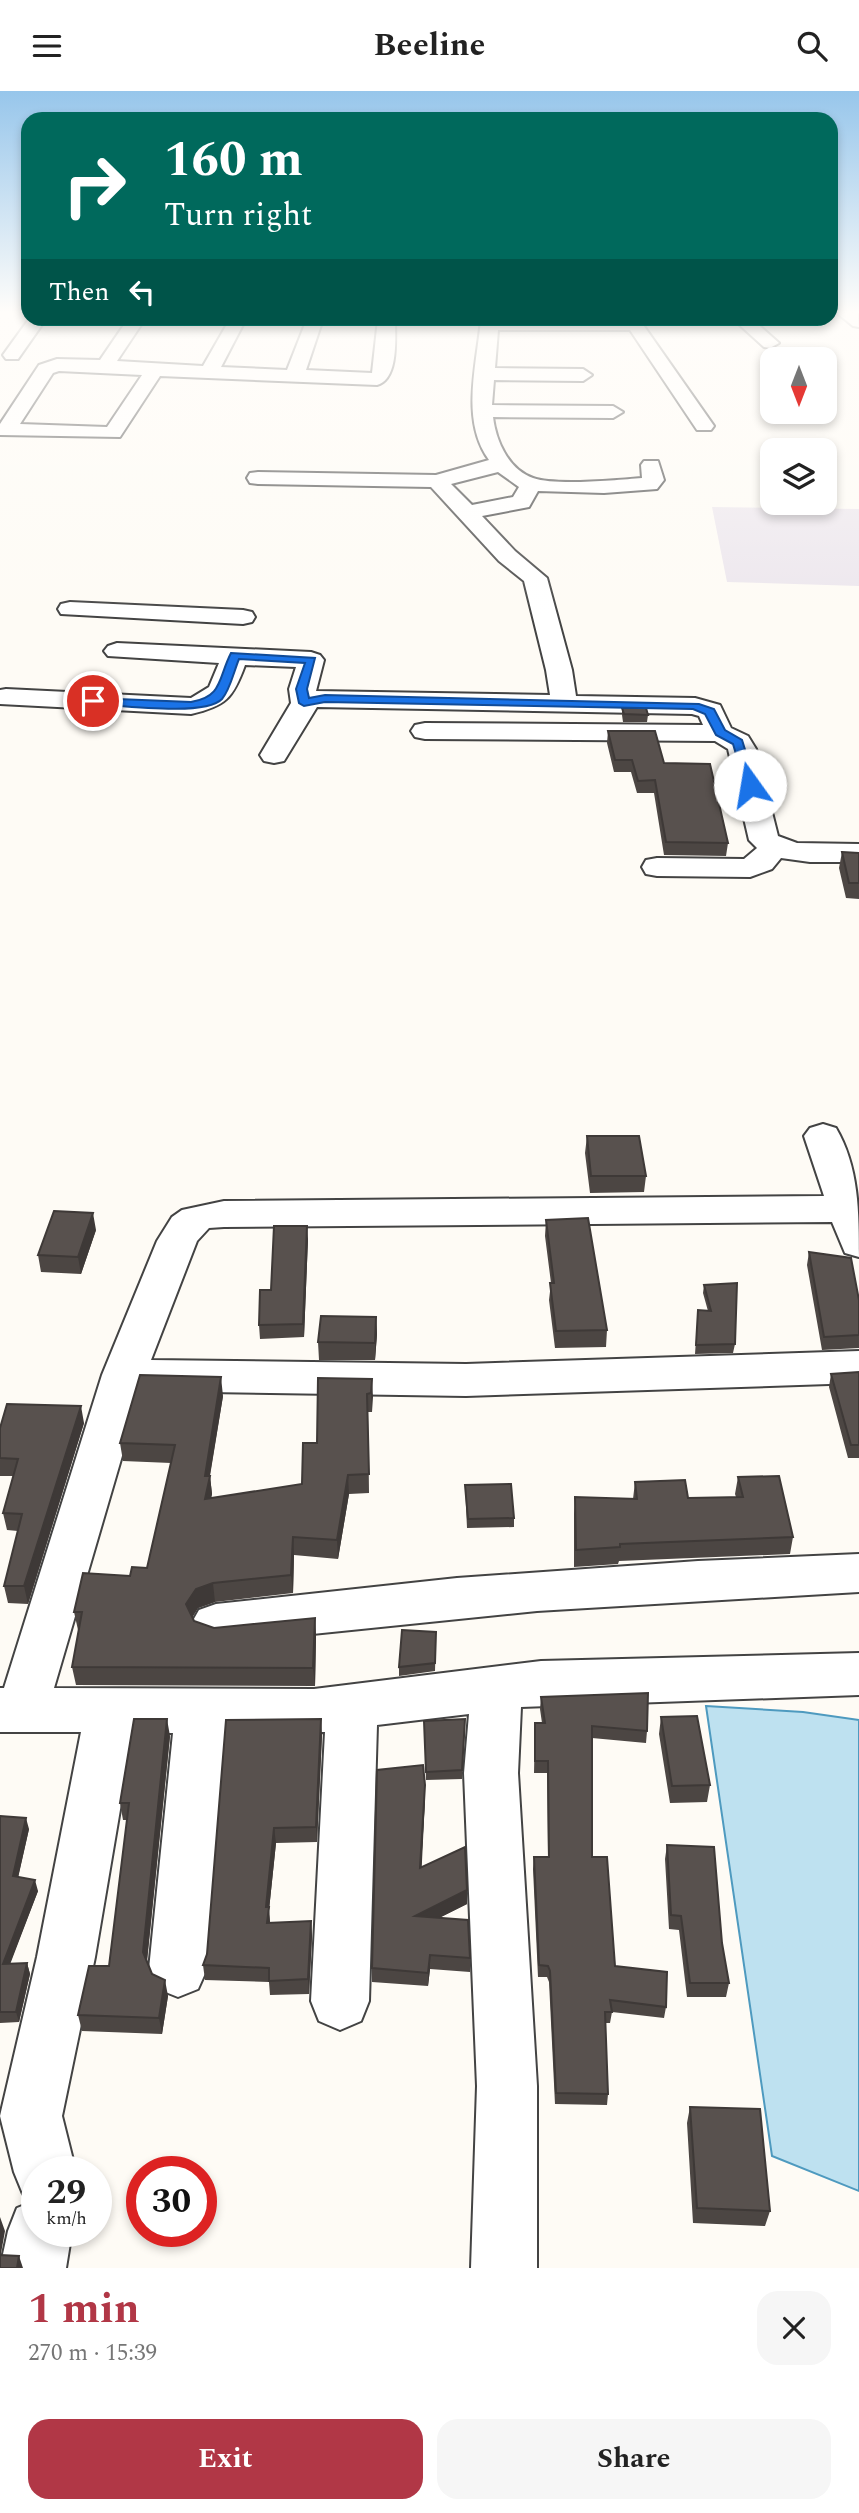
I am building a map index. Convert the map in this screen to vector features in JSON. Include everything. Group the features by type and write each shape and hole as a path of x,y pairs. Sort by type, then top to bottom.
{"street":[{"path":"16,415 6,430 113,433 125,415"},
{"path":"484,415 485,433 494,452 523,481 531,484 649,484 653,480 651,465"},
{"path":"696,415 704,426"},
{"path":"258,478 437,481 503,463"},
{"path":"437,481 507,555 535,578 559,670 564,703"},
{"path":"466,513 521,502 531,484"},
{"path":"70,609 243,617"},
{"path":"93,701 136,613"},
{"path":"117,651 311,660 302,689 304,703 274,755"},
{"path":"6,697 191,705 208,703 217,698 235,656"},
{"path":"304,703 325,698 695,706 710,711 720,733"},
{"path":"425,731 720,733 738,742 742,749 764,840 774,848 788,851 859,853"},
{"path":"657,867 750,867 761,862 774,848"},
{"path":"823,1136 854,1227 224,1214 198,1216 185,1224 124,1375 11,1711 314,1711 541,1683 859,1674"},
{"path":"124,1375 466,1380 859,1367"},
{"path":"216,1624 490,1594 730,1577 859,1573"},
{"path":"497,1688 491,1773 513,2263"},
{"path":"340,2001 346,1812 354,1707"},
{"path":"178,1969 201,1711"},
{"path":"41,2156 31,2116 66,1957 111,1712"},
{"path":"33,2268 37,2247"}],"shaded area":[{"path":"712,507 760,508 760,515 837,515 837,509 859,509 859,586 727,582"}],"water":[{"path":"706,1706 803,1712 859,1720 859,2191 772,2156"}],"building":[{"path":"622,708 646,708 648,715 624,714"},
{"path":"608,731 655,731 664,763 710,764 728,843 666,842 655,780 638,781 632,760 615,760"},
{"path":"842,852 859,853 859,883 849,883"},
{"path":"587,1136 639,1136 646,1176 591,1176"},
{"path":"54,1211 93,1213 78,1257 38,1255"},
{"path":"588,1218 607,1330 556,1331 550,1283 554,1283 546,1220"},
{"path":"274,1226 307,1226 303,1324 259,1325 260,1290 271,1290"},
{"path":"809,1252 851,1258 859,1300 859,1335 824,1337"},
{"path":"737,1283 735,1344 696,1345 698,1310 711,1311 704,1285"},
{"path":"321,1316 376,1317 375,1343 318,1342"},
{"path":"859,1372 859,1445 851,1445 831,1374"},
{"path":"140,1375 221,1377 205,1476 210,1476 205,1499 302,1484 303,1443 317,1443 318,1378 372,1379 371,1393 367,1394 369,1474 348,1475 337,1540 293,1537 291,1575 213,1583 196,1589 186,1604 194,1621 214,1628 315,1618 313,1668 72,1667 82,1612 74,1612 83,1573 130,1576 132,1567 147,1568 175,1445 120,1443"},
{"path":"7,1404 81,1406 24,1586 4,1586 22,1514 3,1513 18,1459 0,1458 0,1428"},
{"path":"779,1476 793,1537 620,1544 620,1547 576,1550 575,1497 637,1499 635,1482 685,1480 688,1498 743,1497 738,1477"},
{"path":"511,1484 514,1518 468,1519 465,1485"},
{"path":"402,1630 436,1632 435,1663 399,1667"},
{"path":"648,1693 647,1731 592,1726 592,1857 607,1857 615,1966 667,1972 666,2007 610,2000 612,2012 605,2012 608,2094 556,2093 550,1971 548,1966 539,1965 534,1857 549,1857 548,1761 535,1761 535,1723 545,1723 541,1697"},
{"path":"697,1716 710,1785 672,1786 661,1717"},
{"path":"134,1719 167,1719 143,1952 152,1974 165,1980 159,2018 78,2015 89,1966 109,1966 129,1803 120,1803"},
{"path":"321,1719 316,1827 274,1828 266,1907 269,1907 267,1923 311,1921 308,1979 269,1981 269,1968 203,1965 207,1954 226,1720"},
{"path":"465,1719 462,1770 426,1772 424,1721"},
{"path":"423,1765 425,1785 420,1868 465,1847 467,1890 415,1916 468,1920 470,1958 430,1955 428,1973 372,1968 377,1770"},
{"path":"0,1816 26,1818 13,1876 35,1880 3,1964 27,1963 16,2012 0,2012"},
{"path":"667,1845 714,1847 722,1943 729,1983 690,1983 681,1916 671,1915"},
{"path":"690,2107 760,2109 770,2211 697,2208"},
{"path":"0,2255 19,2256 17,2268 0,2268"}],"route":[{"path":"93,701 191,705 208,703 217,698 235,656 270,656 311,660 302,689 304,703 325,698 695,706 710,711 720,733 738,742 750,785"}]}
